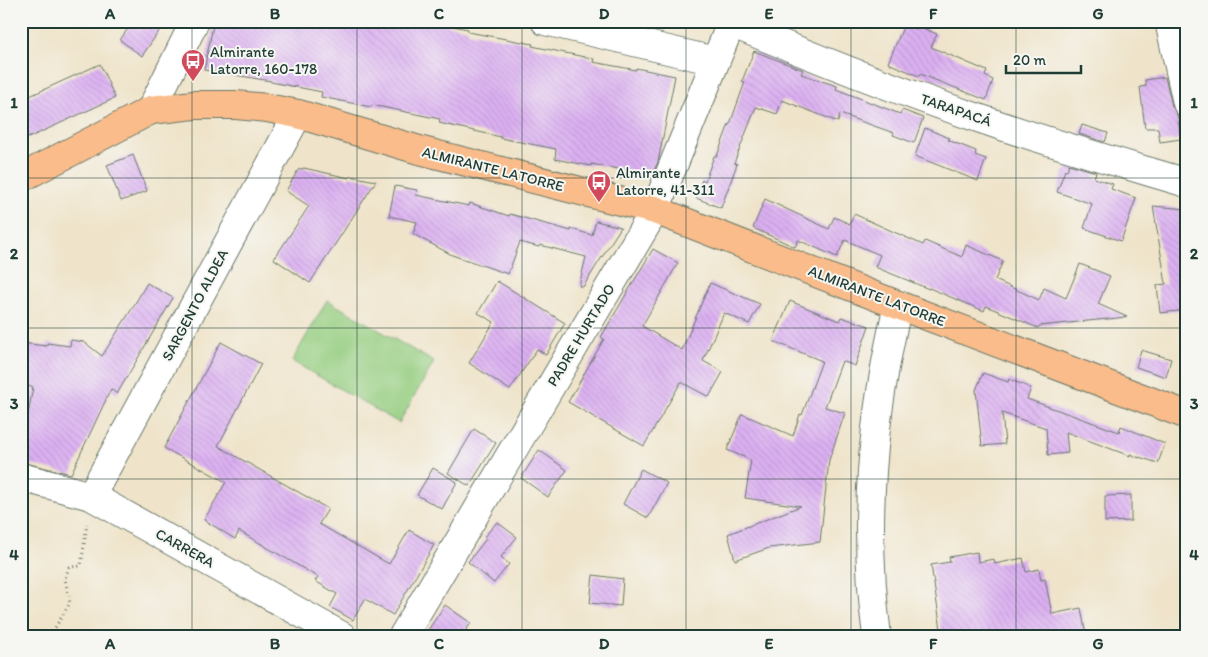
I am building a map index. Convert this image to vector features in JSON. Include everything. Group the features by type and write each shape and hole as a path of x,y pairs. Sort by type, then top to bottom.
{"main road":[{"name":"ALMIRANTE LATORRE","path":"21,178 151,110 194,105 236,105 298,114 419,150 655,210 1187,415"}],"street":[{"path":"151,110 195,21"},
{"path":"545,21 715,61"},
{"path":"1169,21 1187,103"},
{"name":"PADRE HURTADO","path":"403,636 655,210 731,22"},
{"name":"TARAPACÁ","path":"731,22 817,59 970,115 1187,183"},
{"name":"SARGENTO ALDEA","path":"92,496 298,114"},
{"path":"877,636 871,569 871,477 880,391 898,305"},
{"name":"CARRERA","path":"21,477 92,496 342,636"}],"path":[{"path":"50,636 70,603 65,579 69,567 81,566 92,496"}],"green space":[{"path":"327,300 434,362 399,423 292,361"}],"building":[{"path":"133,21 166,21 142,56 120,40"},
{"path":"214,21 426,21 468,29 468,32 533,44 532,46 594,59 593,62 675,76 658,162 652,175 555,159 556,149 439,123 440,119 321,97 322,92 271,81 204,70"},
{"path":"904,25 916,29 918,26 937,34 931,47 987,71 985,76 993,80 986,100 888,63"},
{"path":"754,51 803,70 801,74 837,86 836,89 900,114 902,110 923,118 914,143 893,135 894,133 840,114 838,122 782,100 777,114 756,107 734,163 737,164 721,208 696,198 702,180 705,181 714,156 717,156 730,124 745,82 742,81"},
{"path":"100,64 115,98 28,138 21,120 21,100"},
{"path":"1165,77 1172,106 1177,114 1181,139 1160,142 1158,128 1145,128 1140,87 1146,86 1145,80"},
{"path":"1082,125 1108,133 1105,142 1079,134"},
{"path":"925,128 976,151 975,155 986,159 978,181 915,156"},
{"path":"133,155 147,191 121,201 107,165"},
{"path":"1069,164 1096,172 1094,178 1113,184 1111,189 1136,198 1121,241 1084,228 1092,204 1057,192"},
{"path":"304,168 349,178 350,176 376,181 310,283 274,259 309,206 286,191 298,170"},
{"path":"395,186 417,190 416,195 469,206 470,203 509,216 510,214 592,235 596,221 621,227 583,287 579,286 586,257 540,245 539,247 520,242 508,274 452,255 413,234 417,222 389,216"},
{"path":"765,199 829,229 834,217 850,224 854,214 923,245 925,241 962,257 966,245 1003,261 995,280 1039,300 1044,288 1066,298 1080,264 1110,276 1098,304 1127,317 1039,326 1038,328 986,306 984,311 875,267 880,255 845,240 837,257 798,240 795,247 753,228"},
{"path":"1153,206 1187,209 1187,310 1160,313 1157,285 1166,284"},
{"path":"653,249 678,263 642,326 682,350 710,283 760,304 749,324 724,313 703,361 723,372 709,397 681,382 644,446 568,402 604,339 601,337"},
{"path":"497,281 565,323 546,355 537,349 510,390 469,363 494,322 478,313"},
{"path":"147,283 173,298 117,394 111,389 71,474 21,462 21,425 26,425 33,387 21,385 21,343 47,346 47,343 70,346 71,340 84,342 102,356"},
{"path":"790,301 839,321 841,317 869,326 855,366 842,361 825,407 845,413 829,460 820,542 769,548 735,560 728,534 801,506 745,498 751,460 727,450 742,414 793,436 800,414 802,415 822,361 773,341"},
{"path":"221,342 261,364 218,446 328,509 319,524 389,564 409,530 434,545 393,615 365,599 353,620 330,607 337,594 315,581 318,577 239,531 235,539 204,520 226,482 164,448"},
{"path":"1141,350 1171,359 1166,377 1136,367"},
{"path":"983,373 1008,382 1009,379 1031,388 1027,399 1119,432 1121,426 1165,444 1158,463 1130,454 1130,456 1066,432 1068,453 1048,455 1046,428 1002,413 1005,444 982,446 976,390"},
{"path":"474,429 496,443 469,486 448,473"},
{"path":"539,450 567,470 548,497 521,478"},
{"path":"433,468 457,482 442,509 417,495"},
{"path":"641,469 667,483 648,518 623,504"},
{"path":"1131,495 1131,521 1105,522 1105,496"},
{"path":"497,522 517,537 501,557 509,564 494,583 468,562 486,539 484,537"},
{"path":"977,552 978,562 994,559 995,564 1023,558 1026,572 1039,569 1041,580 1045,579 1052,614 1081,608 1086,636 942,636 931,565 950,562 949,557"},
{"path":"593,575 623,579 621,606 590,603"},
{"path":"445,605 471,623 462,636 424,636"}],"place":[{"name":"Almirante Latorre, 160-178","path":"193,82"},
{"name":"Almirante Latorre, 41-311","path":"599,203"}]}
